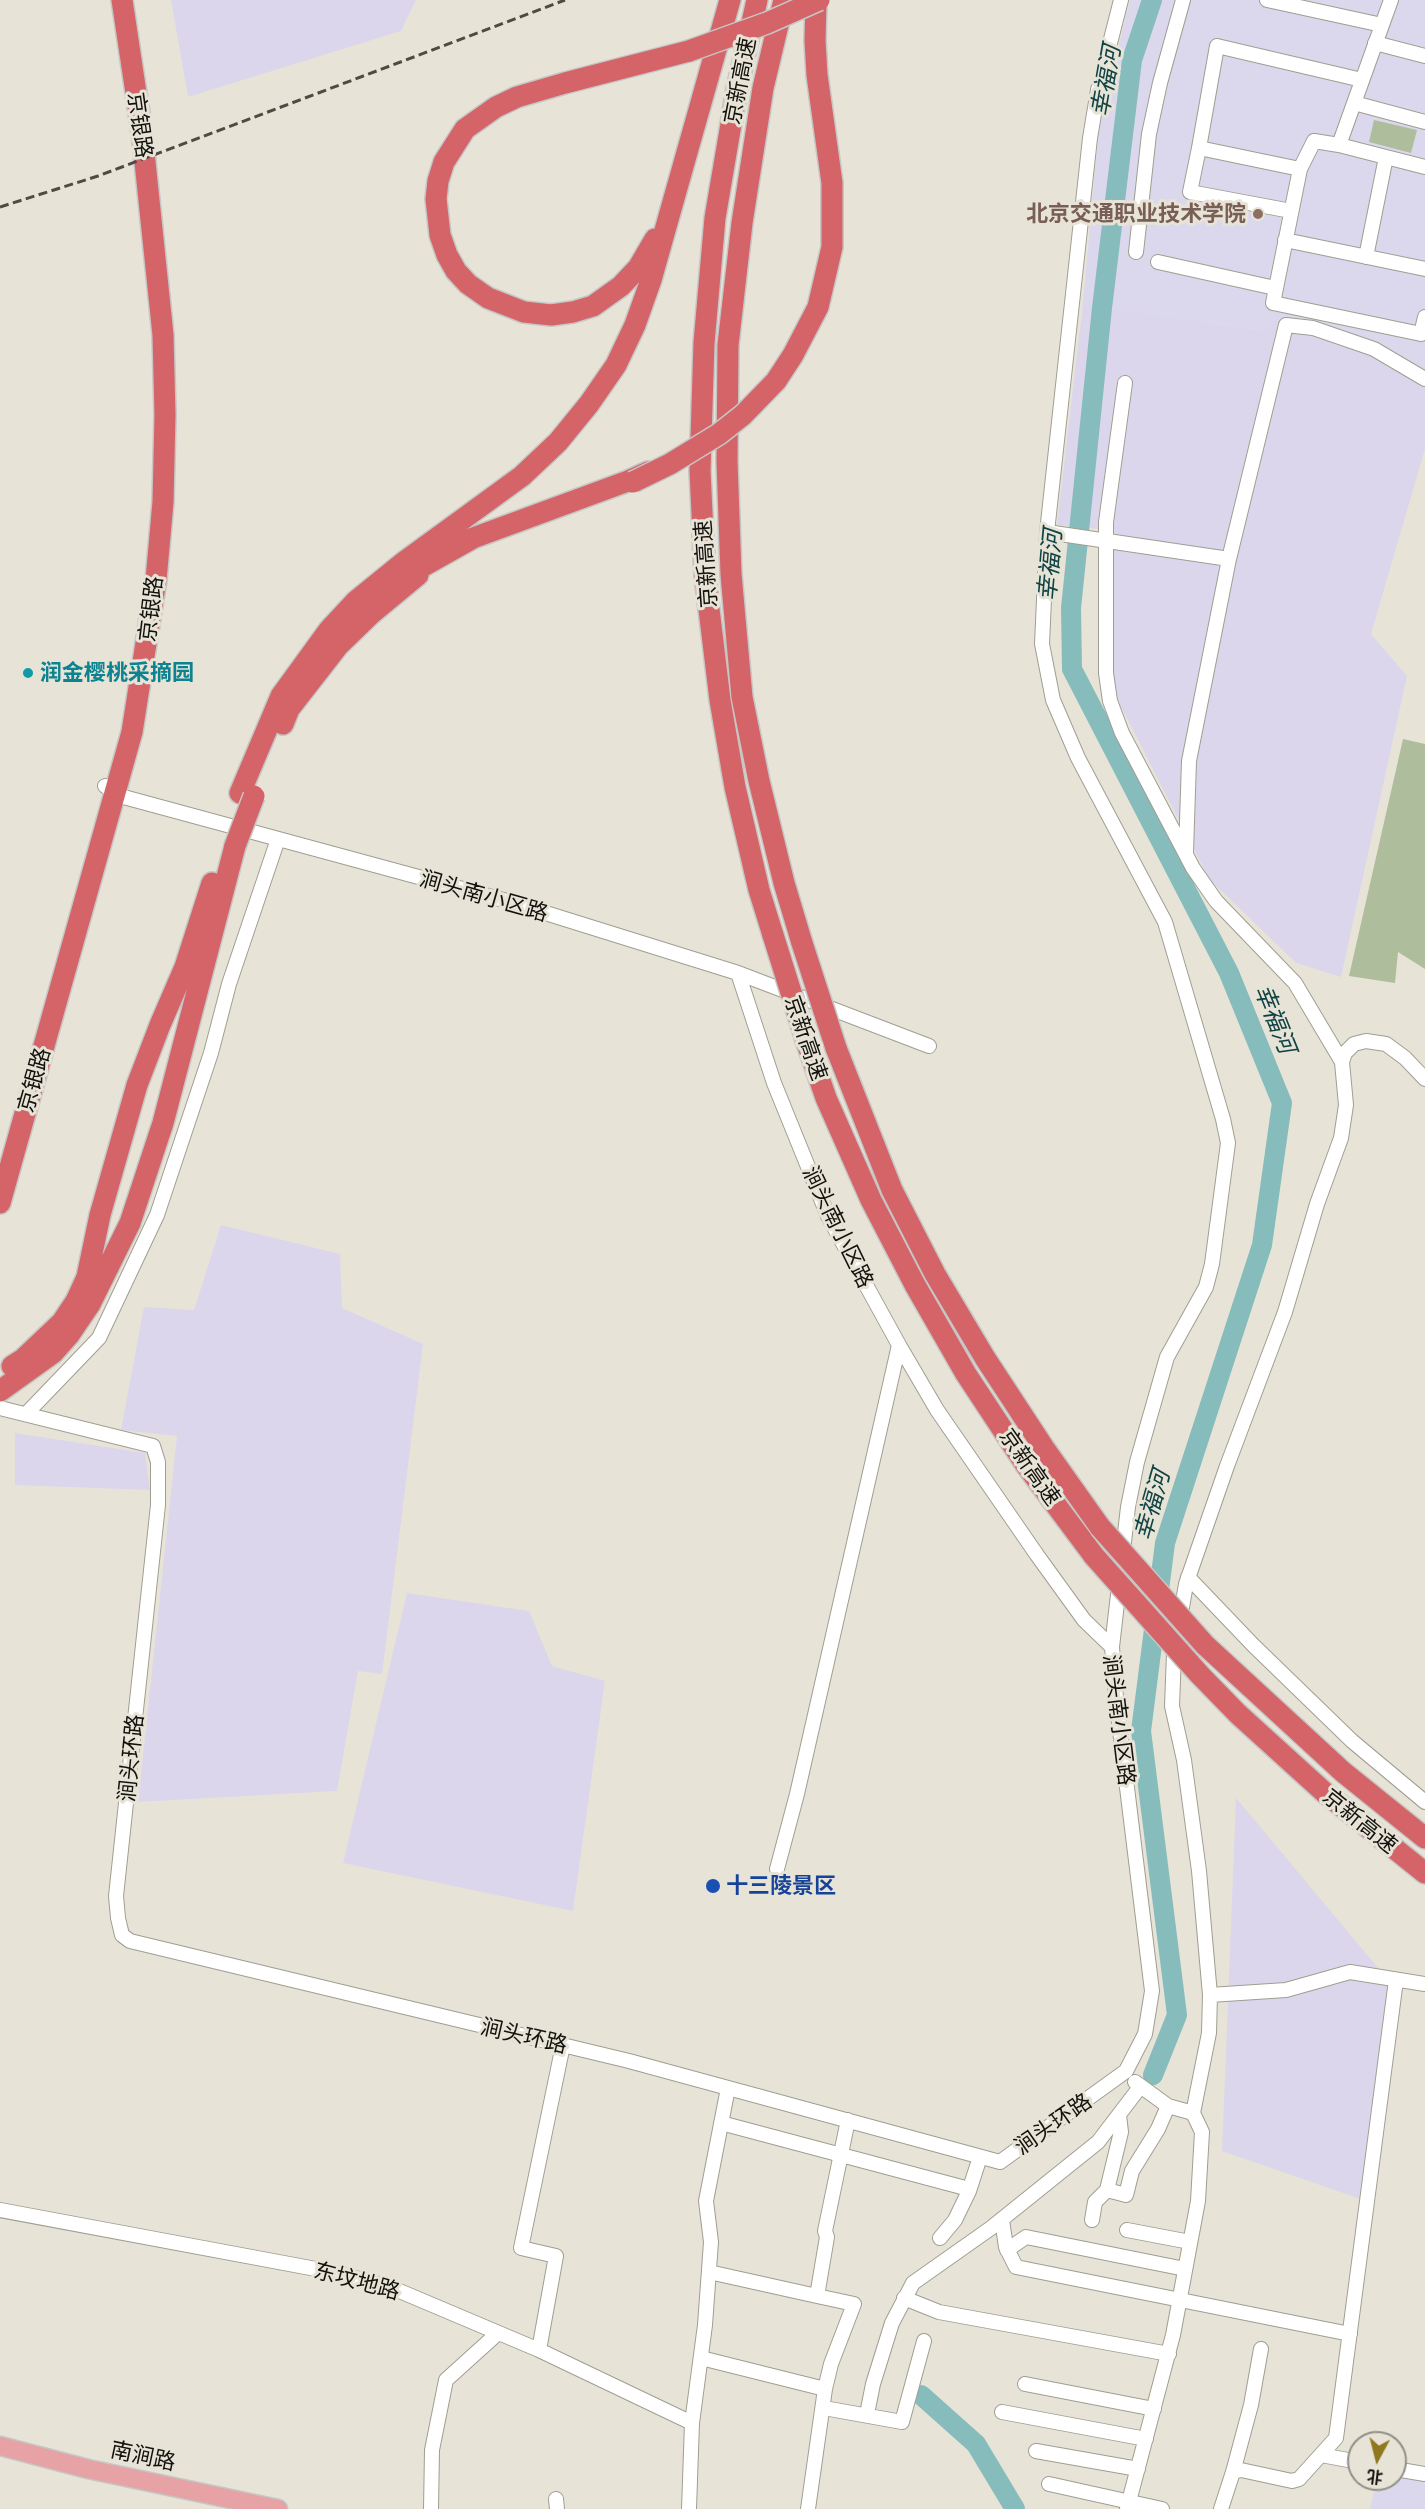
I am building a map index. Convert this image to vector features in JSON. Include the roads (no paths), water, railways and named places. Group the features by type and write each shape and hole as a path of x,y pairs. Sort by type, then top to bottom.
{"highway":[{"name":"京银路","path":"0,1203 110,789 144,566 149,501 150,336 129,135 108,0"},
{"name":"京银路","path":"0,1159 110,789 132,732 156,580 163,502 165,415 163,335 142,133 122,0"},
{"path":"0,1374 23,1359 56,1328 80,1293 87,1276 100,1215 137,1085 185,967 248,795 280,696 329,630 356,601 404,562 522,476 558,442 589,404 615,365 636,325 651,280 730,0"},
{"name":"京新高速","path":"757,0 737,89 715,218 704,343 700,471 705,576 720,700 735,787 773,936 826,1098 871,1200 915,1285 966,1374 1026,1465 1094,1556 1200,1675 1238,1714 1324,1792 1425,1873"},
{"name":"京新高速","path":"784,0 763,88 742,223 728,345 727,461 731,574 742,697 759,781 784,883 836,1048 892,1190 935,1275 985,1358 1044,1448 1100,1527 1205,1645 1343,1772 1425,1838"},
{"path":"248,795 289,709 338,646 410,580 448,555 480,539 633,482 677,460 719,434 743,415 776,381 802,340 818,307 832,247 832,183 816,64 818,0 759,26 689,51 517,97 479,118 465,129 444,162 436,199 440,235 456,271 468,284 488,298 524,312 551,315 573,312 593,306 606,298 638,268 656,237 680,180"},
{"path":"248,795 289,706 330,646 364,611 406,575 472,538 618,485 666,463 708,440 747,409 776,381"},
{"path":"0,1391 53,1353 69,1335 90,1304 130,1223 163,1123 230,844"}],"main road":[{"name":"南涧路","path":"0,2446 88,2469 278,2509"}],"street":[{"path":"1112,1647 1128,1507 1137,1462 1167,1358 1206,1287 1212,1264 1228,1143 1165,922 1078,758 1053,700 1042,644 1047,532 1090,138 1098,90 1121,0"},
{"path":"1136,252 1149,134 1160,83 1183,0"},
{"path":"1272,0 1382,25"},
{"path":"1339,145 1391,0"},
{"path":"1375,43 1425,56"},
{"path":"1291,211 1190,192 1217,46 1362,80"},
{"path":"1354,103 1425,122"},
{"path":"1425,167 1339,145 1314,141 1299,169 1272,303 1421,334 1425,317"},
{"path":"1199,148 1299,169"},
{"path":"1366,257 1386,157"},
{"path":"1285,240 1425,269"},
{"path":"1158,262 1275,288"},
{"path":"1187,857 1189,762 1229,560 1286,325 1313,328 1374,349 1425,379"},
{"path":"1125,383 1099,541 1106,673 1110,701 1122,734 1187,857 1216,901 1295,983 1342,1062"},
{"path":"1047,532 1229,560"},
{"name":"涧头南小区路","path":"110,789 124,797 507,901 738,973 774,1083 828,1216 899,1345 937,1410 1037,1555 1084,1620 1112,1647 1116,1698 1152,1991 1145,2034 1126,2072"},
{"path":"26,1414 99,1338 157,1215 278,839"},
{"path":"738,973 929,1046"},
{"path":"1128,2505 1169,2354 1198,2201 1202,2132 1193,2113 1209,2033 1210,1995 1199,1871 1184,1760 1173,1707 1174,1654 1188,1577 1285,1312 1317,1204 1341,1138 1346,1105 1342,1062 1345,1053 1354,1044 1366,1041 1386,1044 1405,1058 1425,1080"},
{"path":"777,1869 797,1794 899,1345"},
{"name":"涧头环路","path":"0,1408 153,1446 158,1462 158,1504 116,1896 122,1935 130,1941 563,2045 1000,2162 1126,2072"},
{"path":"1188,1577 1253,1646 1352,1741 1425,1802"},
{"path":"1210,1995 1286,1990 1350,1972 1425,1984"},
{"path":"1233,2472 1241,2470 1292,2481 1304,2475 1336,2438 1396,1980"},
{"path":"539,2350 556,2256 521,2248 563,2045"},
{"path":"1126,2072 1140,2087 1168,2106 1193,2113"},
{"path":"867,2414 873,2384 892,2323 914,2283 1002,2220 1098,2142 1140,2087"},
{"path":"689,2509 692,2423 701,2358 711,2242 706,2201 728,2088"},
{"path":"1107,2190 1126,2195 1132,2171 1158,2129 1168,2106"},
{"path":"1092,2220 1095,2202 1107,2190 1121,2132 1119,2115"},
{"path":"817,2296 827,2237 825,2231 848,2120"},
{"path":"721,2123 969,2188"},
{"path":"940,2238 955,2220 980,2157"},
{"name":"东坟地路","path":"0,2210 56,2223 332,2272 390,2287 539,2350 692,2423"},
{"path":"1002,2220 1007,2250 1016,2268 1350,2334"},
{"path":"1127,2230 1190,2242"},
{"path":"1007,2250 1026,2237 1185,2269"},
{"path":"709,2272 854,2304 831,2364 825,2389 808,2509"},
{"path":"904,2298 939,2313 1169,2354"},
{"path":"431,2509 432,2450 447,2380 498,2333"},
{"path":"824,2408 902,2422 924,2341"},
{"path":"1221,2509 1251,2405 1261,2349"},
{"path":"701,2358 825,2389"},
{"path":"1025,2384 1154,2409"},
{"path":"1002,2412 1146,2439"},
{"path":"1036,2451 1138,2469"},
{"path":"1322,2455 1347,2460"},
{"path":"1407,2471 1425,2474"},
{"path":"1048,2484 1128,2505 1162,2509"}],"waterway":[{"name":"幸福河","path":"1152,0 1132,60 1102,308 1071,608 1072,669 1229,973 1282,1103 1262,1245 1165,1543 1141,1731 1177,2015 1153,2075"},
{"name":"幸福河","path":"921,2395 976,2444 1015,2509"}],"railway":[{"path":"0,207 98,176 565,0"}],"place":[{"name":"北京交通职业技术学院","path":"1258,214"},
{"name":"润金樱桃采摘园","path":"28,673"},
{"name":"十三陵景区","path":"713,1886"}]}
